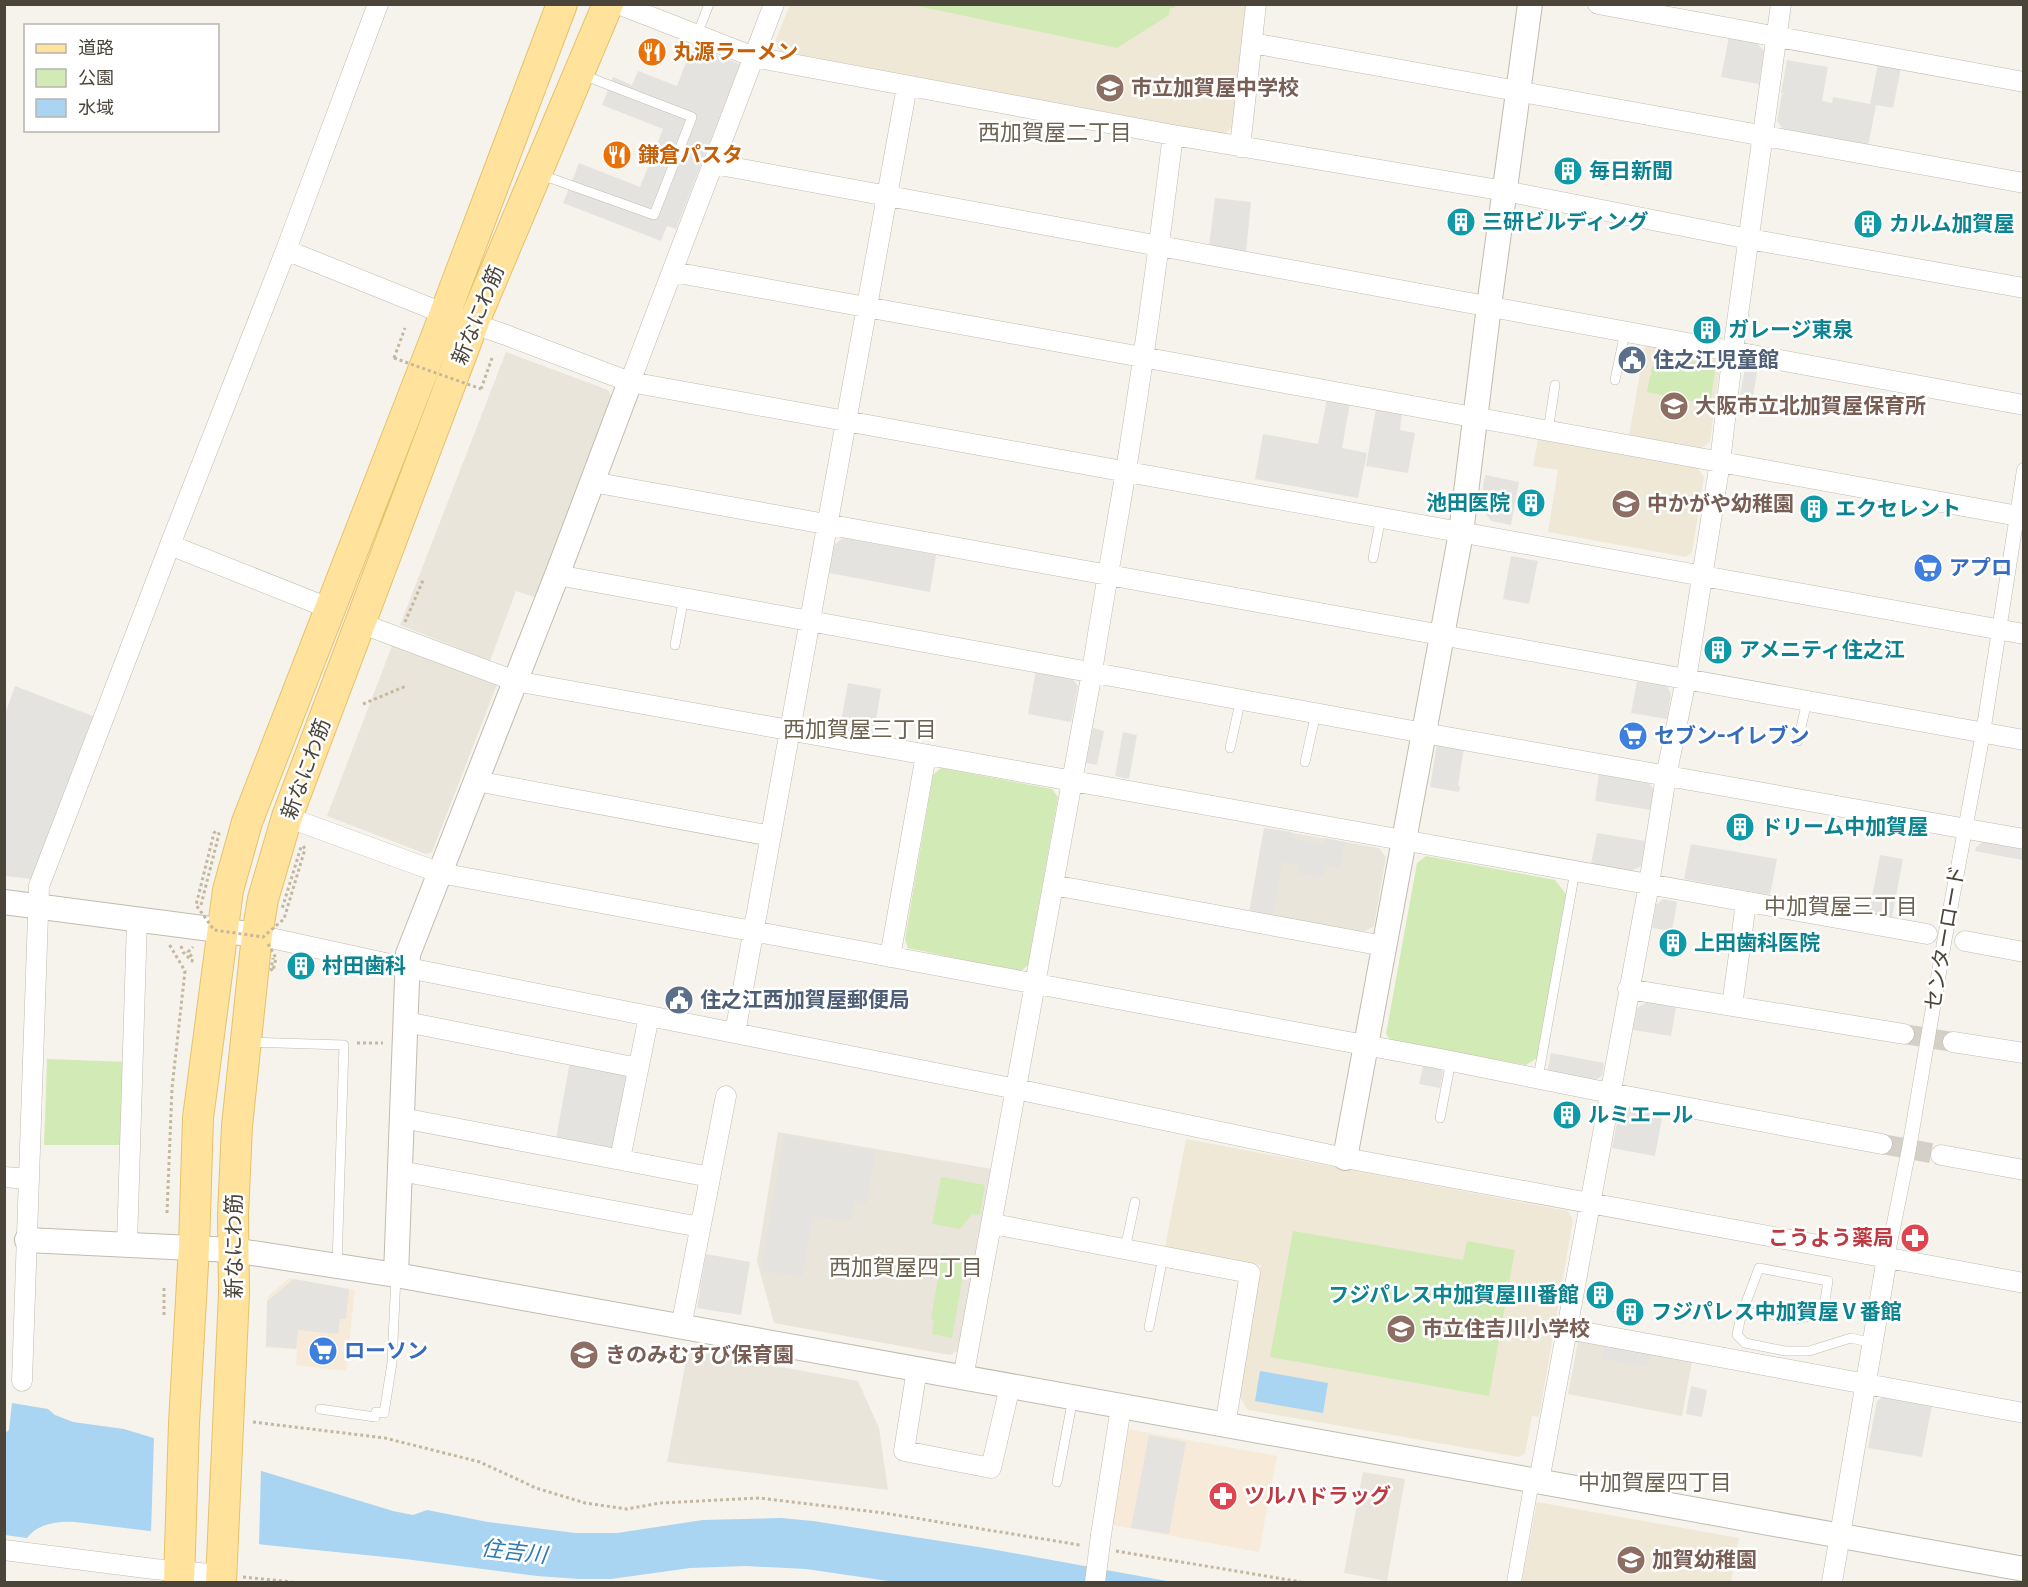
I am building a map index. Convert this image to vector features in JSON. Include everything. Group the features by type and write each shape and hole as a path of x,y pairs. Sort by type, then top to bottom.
{"main road":[{"name":"新なにわ筋","path":"180,1568 198,1118 210,937 228,890 247,822 445,314 562,4"},
{"name":"新なにわ筋","path":"221,1570 240,1425 232,1215 237,1126 244,1042 266,946 263,899 287,817 473,324 608,4"}],"street":[{"path":"22,1381 39,886 286,250 378,4"},
{"path":"618,4 754,57 1240,147 1505,191 1749,239 2024,288"},
{"path":"396,1275 408,954 557,575 774,4"},
{"path":"1240,147 1256,4"},
{"path":"1346,1158 1461,533 1474,418 1530,4"},
{"path":"1598,4 2024,82"},
{"path":"1514,1582 1567,1329 1649,884 1666,776 1686,680 1720,462 1781,4"},
{"path":"1252,43 2024,183"},
{"path":"735,1033 907,86"},
{"path":"963,1378 993,1224 1126,471 1173,135"},
{"path":"714,164 2024,405"},
{"path":"286,250 445,314 630,382 2024,634"},
{"path":"673,272 2021,517"},
{"name":"センターロード","path":"1889,1252 1910,1149 2021,517 2024,470"},
{"path":"592,482 2024,740"},
{"path":"170,545 331,609"},
{"path":"557,575 2024,839"},
{"path":"360,623 515,681 1927,934"},
{"path":"890,957 926,755"},
{"path":"476,780 771,836"},
{"path":"287,817 440,873 1366,1045 1882,1144"},
{"path":"1053,885 1384,946"},
{"path":"4,902 137,920 210,937 408,968 1016,1089 1346,1158 1591,1203 1889,1252 2024,1284"},
{"path":"1732,1006 1746,903"},
{"path":"127,1244 137,920"},
{"path":"1965,941 2024,952"},
{"path":"1628,989 1904,1034"},
{"path":"620,1159 649,1016"},
{"path":"406,1033 638,1068"},
{"path":"1953,1042 2024,1053"},
{"path":"681,1327 726,1096"},
{"path":"402,1118 710,1177"},
{"path":"1941,1155 2024,1170"},
{"path":"400,1171 700,1227"},
{"path":"4,1177 29,1179"},
{"path":"993,1224 1250,1273 1225,1426"},
{"path":"27,1240 233,1250 337,1265 2024,1569"},
{"path":"1832,1582 1889,1252"},
{"path":"1567,1329 2024,1413"},
{"path":"917,1370 904,1451 991,1468 1010,1386"},
{"path":"1095,1582 1121,1407"},
{"path":"4,1550 221,1570"}],"lane":[{"path":"697,35 709,4"},
{"path":"537,173 654,215 692,117 579,74"},
{"path":"1615,380 1625,332"},
{"path":"1548,431 1555,385"},
{"path":"1374,558 1382,517"},
{"path":"675,645 684,597"},
{"path":"1230,748 1240,698"},
{"path":"1798,741 1807,701"},
{"path":"1305,762 1316,712"},
{"path":"1538,1078 1575,872"},
{"path":"244,1042 344,1045 337,1265"},
{"path":"1440,1118 1451,1061"},
{"path":"1125,1250 1135,1202"},
{"path":"1149,1326 1163,1257"},
{"path":"1741,1316 1760,1312 1795,1319 1823,1313 1828,1281 1759,1268 1741,1316 1737,1335 1745,1343 1785,1351 1809,1351 1851,1338 1872,1343"},
{"path":"320,1409 375,1417 376,1412 384,1413 392,1363 396,1275"},
{"path":"1057,1482 1073,1398"}],"path":[{"path":"405,328 394,358 481,389 492,358"},
{"path":"403,628 424,578"},
{"path":"363,704 406,686"},
{"path":"201,905 219,834 216,831 196,905 214,930 263,937 284,919 305,849 303,846 282,909"},
{"path":"181,945 183,952 192,961 193,958 188,952 210,937"},
{"path":"266,946 276,958 273,971 271,969 266,946"},
{"path":"344,1045 348,1042 406,1033"},
{"path":"240,1425 385,1438 480,1462 536,1488 585,1503 627,1509 660,1503 759,1498 884,1512 1082,1545"},
{"path":"1116,1551 1301,1582"},
{"path":"221,1570 292,1582"}],"shaded area":[{"name":"市立加賀屋中学校","path":"790,5 1251,5 1235,125 1224,134 780,51 775,42"},
{"path":"1729,37 1756,42 1764,51 1759,84 1721,77"},
{"path":"692,46 740,64 676,229 667,226 661,241 563,203 579,163 640,187 663,129 602,105 613,77 632,85 638,71 677,86"},
{"path":"1787,60 1828,67 1822,101 1832,103 1833,97 1870,104 1878,64 1901,68 1893,108 1876,105 1868,146 1784,130 1777,121 1782,94 1785,94 1781,93"},
{"path":"1215,198 1251,202 1246,253 1209,246"},
{"name":"大阪市立北加賀屋保育所","path":"1645,345 1712,357 1720,366 1710,442 1701,448 1629,436"},
{"path":"506,352 608,390 613,400 537,598 516,591 490,661 400,625"},
{"path":"1746,364 1758,366 1753,397 1740,394"},
{"path":"1327,399 1350,403 1342,448 1367,453 1358,498 1255,479 1263,434 1318,444"},
{"path":"1376,408 1402,412 1400,430 1415,433 1408,473 1366,466"},
{"name":"中かがや幼稚園","path":"1538,439 1697,467 1704,477 1692,552 1686,557 1548,532 1558,470 1533,466"},
{"path":"1485,475 1519,482 1511,525 1491,521 1480,505"},
{"path":"843,538 936,555 930,592 829,573 834,545"},
{"path":"1511,556 1538,561 1529,604 1503,599"},
{"path":"393,643 498,682 432,852 426,854 327,816"},
{"path":"1036,670 1071,677 1078,686 1071,722 1028,714"},
{"path":"1637,681 1667,686 1671,694 1667,719 1631,713"},
{"path":"848,683 881,689 874,733 840,727"},
{"path":"15,686 93,716 31,879 5,876 5,714"},
{"path":"1093,728 1104,731 1097,765 1086,763"},
{"path":"1123,732 1137,735 1129,779 1115,776"},
{"path":"1437,743 1464,748 1459,792 1430,787"},
{"path":"1599,774 1648,782 1654,790 1650,810 1595,801"},
{"path":"1264,828 1379,848 1386,857 1374,926 1363,932 1249,912"},
{"path":"1264,828 1292,832 1291,838 1323,844 1325,838 1345,842 1340,867 1325,865 1323,877 1298,873 1299,865 1282,862 1273,915 1250,911"},
{"path":"1597,833 1645,841 1641,866 1631,871 1591,864"},
{"path":"1984,841 2023,848 2022,860 1975,851 1976,847"},
{"path":"1691,844 1777,859 1770,895 1684,879"},
{"path":"1880,855 1903,859 1892,917 1869,913"},
{"path":"1663,899 1677,902 1672,931 1652,928 1656,905"},
{"path":"1647,1002 1676,1007 1671,1036 1633,1030 1637,1008"},
{"path":"1551,1053 1604,1063 1602,1076 1593,1081 1547,1073"},
{"path":"570,1061 632,1073 617,1150 556,1139"},
{"path":"1423,1066 1441,1069 1443,1072 1440,1088 1419,1084"},
{"path":"1628,1106 1663,1112 1655,1156 1612,1148 1619,1112"},
{"path":"778,1132 992,1169 961,1349 950,1355 774,1323 757,1261"},
{"path":"784,1135 876,1151 866,1204 854,1202 851,1222 813,1216 802,1277 761,1270"},
{"name":"市立住吉川小学校","path":"1186,1139 1568,1211 1573,1220 1539,1417 1532,1416 1525,1453 1519,1457 1248,1410 1237,1393 1261,1265 1165,1247"},
{"path":"706,1254 750,1262 741,1315 697,1308"},
{"path":"289,1278 355,1290 346,1371 296,1365 297,1349 266,1348 268,1296"},
{"path":"294,1279 349,1289 346,1319 340,1319 338,1334 298,1330 296,1349 266,1346 267,1301"},
{"path":"1578,1341 1692,1361 1682,1416 1568,1394"},
{"path":"1605,1345 1651,1354 1648,1367 1602,1359"},
{"path":"688,1350 858,1381 879,1428 888,1490 667,1462"},
{"path":"1691,1386 1707,1390 1702,1417 1686,1414"},
{"path":"1883,1397 1932,1406 1922,1457 1868,1448 1877,1401"},
{"path":"1127,1429 1277,1456 1259,1552 1113,1525"},
{"path":"1149,1435 1186,1442 1169,1534 1131,1528"},
{"path":"1363,1472 1405,1479 1387,1581 1344,1573"},
{"name":"加賀幼稚園","path":"1537,1502 1739,1538 1731,1582 1522,1582"}],"green space":[{"path":"913,5 1175,5 1175,8 1170,8 1169,15 1117,48"},
{"path":"1658,354 1709,364 1715,370 1710,405 1647,392 1652,367 1656,367"},
{"path":"941,768 1052,789 1058,797 1028,965 1020,972 908,948 905,939 933,775"},
{"path":"1426,856 1555,880 1566,894 1537,1058 1526,1065 1391,1041 1386,1034 1417,863"},
{"path":"47,1059 131,1062 125,1145 44,1145"},
{"path":"941,1177 985,1185 980,1215 972,1214 960,1229 932,1224"},
{"path":"1293,1231 1463,1260 1467,1241 1515,1250 1489,1396 1270,1357"},
{"path":"942,1254 966,1258 952,1338 932,1334 934,1320 931,1319"}],"water":[{"path":"1260,1371 1328,1383 1323,1413 1255,1401"},
{"name":"住吉川","path":"12,1403 48,1409 55,1415 73,1422 124,1429 393,1511 413,1515 427,1510 488,1522 575,1533 617,1533 703,1520 781,1518 991,1549 1172,1582 895,1582 806,1569 746,1566 690,1568 611,1579 579,1579 75,1522 43,1526 27,1538 5,1535 5,1433 9,1430"}],"pier":[{"path":"154,1436 261,1468 259,1547 151,1534"}],"tunnel":[{"path":"1904,1034 1953,1042"},
{"path":"1882,1144 1941,1155"}],"place":[{"name":"丸源ラーメン","path":"652,52"},
{"name":"市立加賀屋中学校","path":"1110,88"},
{"name":"鎌倉パスタ","path":"617,155"},
{"name":"毎日新聞","path":"1568,171"},
{"name":"三研ビルディング","path":"1461,222"},
{"name":"カルム加賀屋","path":"1868,224"},
{"name":"ガレージ東泉","path":"1707,330"},
{"name":"住之江児童館","path":"1632,360"},
{"name":"大阪市立北加賀屋保育所","path":"1674,406"},
{"name":"池田医院","path":"1531,503"},
{"name":"中かがや幼稚園","path":"1626,504"},
{"name":"エクセレント","path":"1814,509"},
{"name":"アプロ","path":"1928,568"},
{"name":"アメニティ住之江","path":"1718,650"},
{"name":"セブン-イレブン","path":"1633,736"},
{"name":"ドリーム中加賀屋","path":"1740,827"},
{"name":"上田歯科医院","path":"1673,943"},
{"name":"村田歯科","path":"301,966"},
{"name":"住之江西加賀屋郵便局","path":"679,1000"},
{"name":"ルミエール","path":"1567,1115"},
{"name":"こうよう薬局","path":"1915,1238"},
{"name":"フジパレス中加賀屋Ⅲ番館","path":"1600,1295"},
{"name":"フジパレス中加賀屋Ⅴ番館","path":"1630,1312"},
{"name":"市立住吉川小学校","path":"1401,1329"},
{"name":"ローソン","path":"323,1351"},
{"name":"きのみむすび保育園","path":"584,1355"},
{"name":"ツルハドラッグ","path":"1223,1496"},
{"name":"加賀幼稚園","path":"1631,1560"}],"district":[{"name":"西加賀屋二丁目","path":"1055,132"},
{"name":"西加賀屋三丁目","path":"860,729"},
{"name":"中加賀屋三丁目","path":"1841,906"},
{"name":"西加賀屋四丁目","path":"906,1267"},
{"name":"中加賀屋四丁目","path":"1655,1482"}]}
